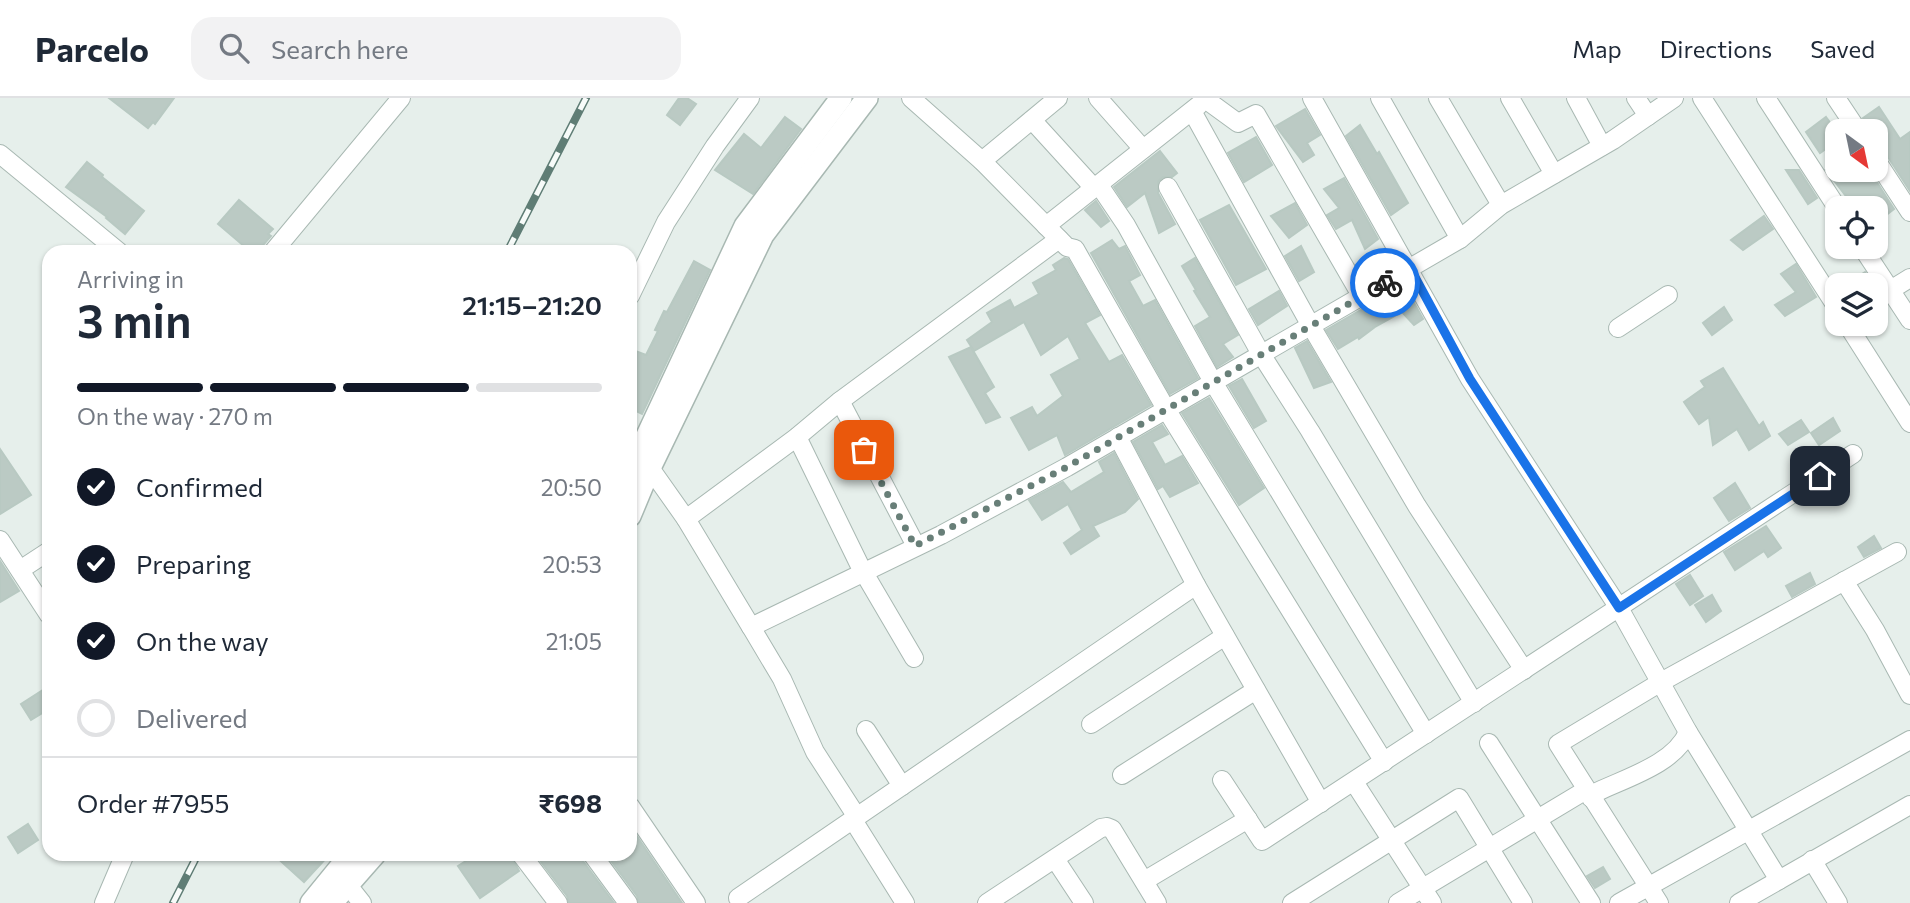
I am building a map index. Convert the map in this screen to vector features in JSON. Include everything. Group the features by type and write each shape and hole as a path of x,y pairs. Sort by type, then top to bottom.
{"street":[{"path":"279,245 401,98"},
{"path":"637,282 666,222 750,98"},
{"path":"640,470 746,226 841,98"},
{"path":"640,470 764,235 867,98"},
{"path":"911,98 982,161 1067,247 1075,249 1166,409 1384,762"},
{"path":"982,161 1058,98"},
{"path":"1098,98 1143,149"},
{"path":"1312,98 1410,268 1470,379 1619,608 1688,732 1779,880"},
{"path":"1380,98 1460,239"},
{"path":"1438,98 1501,205"},
{"path":"1510,98 1554,174"},
{"path":"1576,98 1602,146"},
{"path":"1636,98 1648,116"},
{"path":"751,627 1067,467 1460,239 1501,205 1602,146 1674,98"},
{"path":"1702,98 1825,289"},
{"path":"1766,98 1830,196"},
{"path":"1836,98 1849,119"},
{"path":"686,519 797,437 1052,233 1097,186 1201,103"},
{"path":"1201,103 1238,123 1256,114 1362,297"},
{"path":"1201,103 1311,326 1417,506 1524,670"},
{"path":"1032,120 1097,186 1126,225 1213,382 1426,734"},
{"path":"0,154 110,245"},
{"path":"1888,178 1910,212"},
{"path":"1168,187 1261,354 1474,704"},
{"path":"1888,292 1910,278"},
{"path":"1618,328 1668,295"},
{"path":"1888,300 1910,320"},
{"path":"1855,336 1910,423"},
{"path":"840,401 915,546"},
{"path":"797,437 860,566 914,658"},
{"path":"1118,437 1196,585 1321,803"},
{"path":"1222,780 1262,841 1853,454"},
{"path":"640,470 686,519 782,679 815,752 905,903"},
{"path":"0,540 42,604"},
{"path":"1659,903 1558,744 1661,682 1897,552"},
{"path":"20,570 42,556"},
{"path":"1844,581 1875,630 1910,695"},
{"path":"738,898 1196,585"},
{"path":"1091,724 1225,636"},
{"path":"1122,775 1256,690"},
{"path":"866,730 902,786"},
{"path":"1398,903 1428,895 1490,848 1537,819 1662,760 1682,745 1688,732"},
{"path":"1619,903 1910,740"},
{"path":"1489,743 1591,903"},
{"path":"1354,782 1428,895"},
{"path":"1293,903 1459,797 1518,901"},
{"path":"1740,903 1910,805"},
{"path":"637,816 696,903"},
{"path":"1144,881 1248,819"},
{"path":"987,903 1011,897 1055,859 1101,828 1107,827 1112,829 1157,903"},
{"path":"1055,859 1084,903"},
{"path":"1812,860 1838,903"},
{"path":"104,903 122,861"},
{"path":"311,903 345,861"},
{"path":"332,903 368,861"},
{"path":"526,861 558,903"},
{"path":"597,861 628,903"},
{"path":"347,884 362,903"}],"building":[{"path":"109,98 174,98 155,124 153,122 148,128"},
{"path":"679,98 687,98 696,104 680,125 667,115"},
{"path":"1879,107 1887,119 1863,119"},
{"path":"1305,109 1320,135 1307,143 1314,155 1303,162 1276,126"},
{"path":"785,117 801,129 753,194 715,170 744,134 761,148"},
{"path":"1826,117 1825,149 1820,153 1806,132"},
{"path":"1888,121 1900,139 1910,132 1910,191 1888,157"},
{"path":"1360,125 1408,203 1391,215 1346,136"},
{"path":"1256,137 1272,165 1244,182 1228,153"},
{"path":"1160,151 1177,173 1172,177 1163,177 1158,182 1158,193 1175,224 1159,233 1145,193 1127,207 1114,187"},
{"path":"87,162 144,211 125,234 66,187"},
{"path":"1786,170 1799,170 1817,198 1808,204"},
{"path":"1344,178 1378,239 1365,249 1352,220 1336,229 1327,215 1339,208 1324,189"},
{"path":"1835,182 1877,182 1886,196 1846,196"},
{"path":"239,200 273,229 263,245 243,245 218,224"},
{"path":"1888,200 1894,209 1888,214"},
{"path":"1096,201 1109,221 1101,227 1085,210"},
{"path":"1295,203 1307,225 1289,238 1271,216"},
{"path":"1229,205 1266,269 1236,285 1200,220"},
{"path":"1764,216 1773,229 1743,250 1731,240"},
{"path":"1112,240 1119,249 1125,246 1140,275 1129,281 1143,306 1155,300 1198,378 1170,394 1091,253"},
{"path":"1301,246 1314,272 1299,281 1285,256"},
{"path":"1064,258 1068,259 1100,315 1085,323 1109,362 1122,355 1151,405 1065,455 1057,435 1029,450 1011,418 1032,407 1037,416 1063,396 1051,375 1080,359 1068,336 1041,355 1024,322 974,351 967,340 992,322 987,313 1010,300 1014,308 1039,294 1033,283 1056,270 1053,265"},
{"path":"1195,258 1238,335 1223,344 1233,357 1217,367 1195,326 1210,317 1182,266"},
{"path":"694,261 710,270 642,414 637,412 637,352 646,355 664,311 667,312"},
{"path":"1796,264 1816,297 1785,316 1775,305 1796,292 1781,274"},
{"path":"1404,285 1423,319 1414,325 1402,312 1338,349 1326,330"},
{"path":"1279,291 1287,306 1258,325 1249,309"},
{"path":"1724,307 1732,320 1712,335 1703,323"},
{"path":"1307,341 1331,382 1314,388 1295,348"},
{"path":"971,347 994,387 985,393 1000,417 986,423 949,357"},
{"path":"1723,368 1759,426 1763,422 1770,436 1749,450 1737,429 1713,445 1709,417 1699,424 1684,402 1705,387 1701,381"},
{"path":"1242,379 1266,421 1254,428 1229,386"},
{"path":"1209,398 1264,488 1239,505 1182,413"},
{"path":"1833,418 1840,431 1819,445 1811,433"},
{"path":"1801,420 1809,432 1788,445 1779,434"},
{"path":"1162,425 1168,434 1152,442 1165,465 1182,456 1198,483 1170,497 1163,486 1158,489 1133,442"},
{"path":"0,449 31,495 0,514"},
{"path":"1114,453 1138,499 1125,512 1093,526 1099,536 1071,554 1064,543 1082,530 1068,504 1042,520 1029,500 1063,482 1071,492 1104,472 1099,462"},
{"path":"1735,483 1750,508 1729,521 1714,498"},
{"path":"1766,526 1781,548 1768,557 1764,551 1735,570 1724,552"},
{"path":"1874,536 1881,548 1864,557 1858,547"},
{"path":"0,561 19,591 0,602"},
{"path":"1810,573 1815,584 1792,597 1786,586"},
{"path":"1690,575 1703,596 1690,605 1676,584"},
{"path":"1712,595 1721,611 1706,622 1695,605"},
{"path":"42,690 42,713 31,720 21,704"},
{"path":"28,824 38,840 18,853 8,837"},
{"path":"637,836 682,903 639,903 637,896 611,861 637,861"},
{"path":"281,861 324,861 304,882"},
{"path":"466,861 514,861 519,871 480,898 458,866"},
{"path":"540,861 583,861 614,903 569,903 567,896"},
{"path":"1603,867 1610,879 1595,888 1587,876"}],"railway":[{"path":"511,245 586,98"},
{"path":"173,903 194,861"}],"way so far":[{"path":"864,450 915,546 941,535 1067,467 1385,283"}],"route":[{"path":"1385,283 1410,268 1470,379 1619,608 1820,476"}]}
